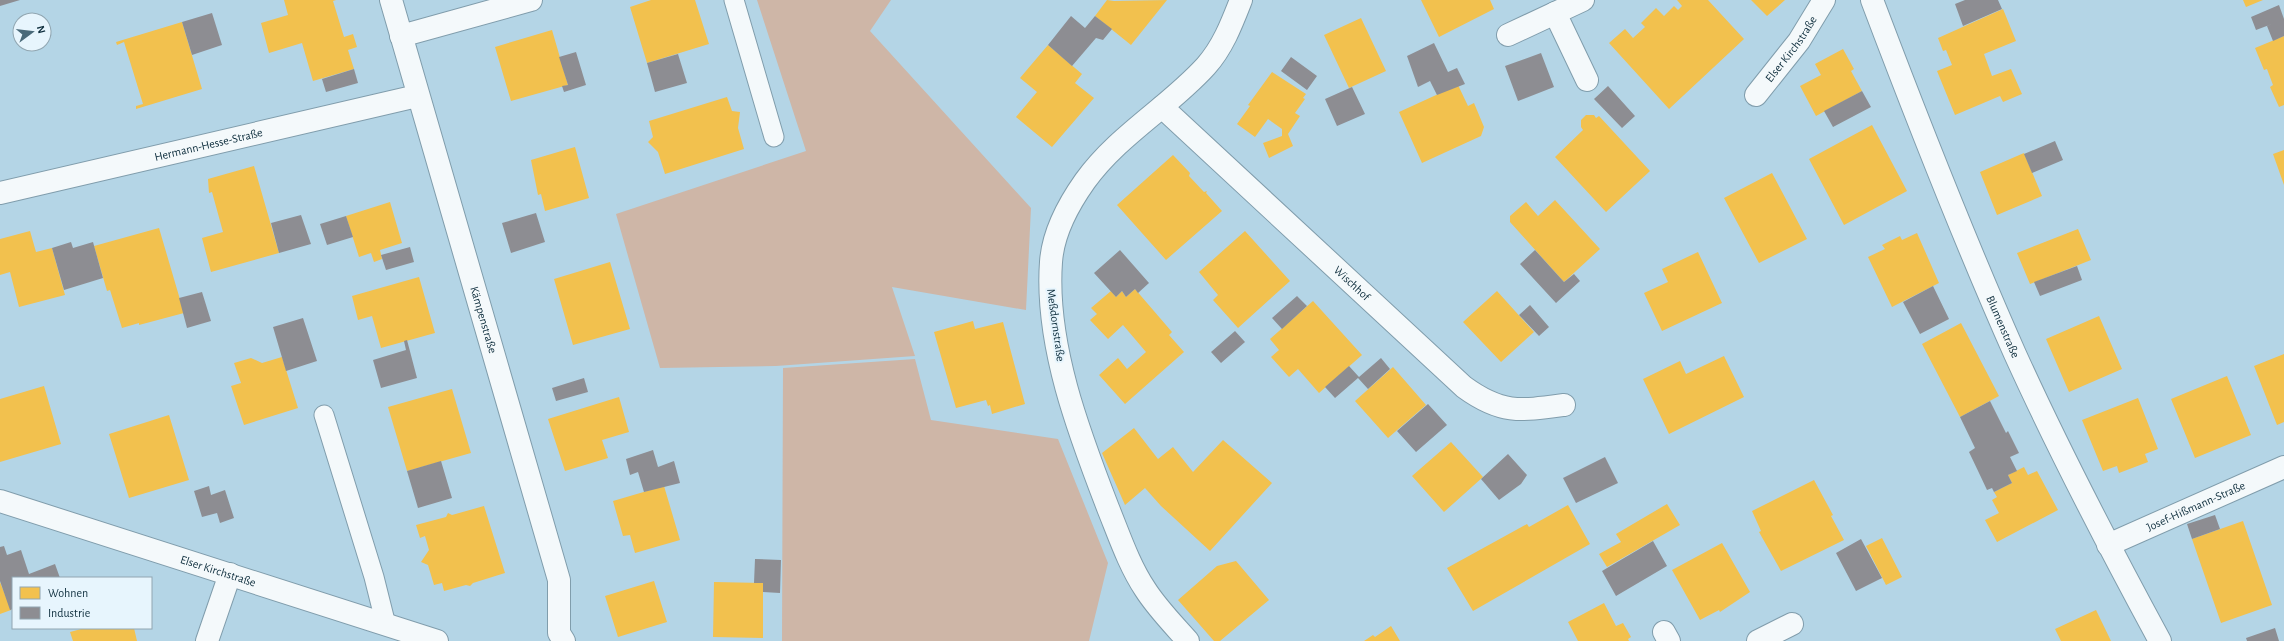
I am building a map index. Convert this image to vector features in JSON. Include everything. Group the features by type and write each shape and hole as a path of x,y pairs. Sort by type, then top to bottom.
{"street":[{"name":"Kämpenstraße","path":"391,0 417,96 559,580 556,638"},
{"path":"401,36 531,0"},
{"name":"Meßdornstraße","path":"1188,641 1144,588 1114,522 1091,464 1064,375 1050,301 1051,261 1056,235 1066,210 1085,180 1112,148 1162,107 1207,65 1221,46 1241,0"},
{"path":"1508,35 1583,0"},
{"name":"Elser Kirchstraße","path":"1756,96 1799,41 1824,0"},
{"name":"Blumenstraße","path":"1872,0 1936,168 2004,328 2108,545 2160,641"},
{"path":"1556,13 1587,80"},
{"name":"Hermann-Hesse-Straße","path":"0,193 417,96"},
{"name":"Wischhof","path":"1162,107 1464,387 1483,400 1512,409 1564,405"},
{"name":"Josef-Hißmann-Straße","path":"2108,545 2284,466"},
{"name":"Elser Kirchstraße","path":"0,501 437,641"},
{"path":"207,641 230,574"},
{"path":"1758,641 1792,624"}],"lane":[{"path":"734,0 774,137"},
{"path":"324,415 374,577 386,625"}],"shaded area":[{"path":"757,0 891,0 870,31 1031,208 1026,310 892,287 915,356 776,366 660,368 616,214 806,151"},
{"path":"915,359 931,420 1058,439 1108,563 1089,641 782,641 783,368"}],"building: Wohnen":[{"path":"284,0 336,0 333,1 344,37 353,34 357,47 348,50 354,69 313,81 302,43 269,53 261,23 288,15"},
{"path":"651,0 695,0 709,44 647,63 630,7"},
{"path":"1107,0 1167,0 1131,45 1095,16"},
{"path":"1421,0 1490,0 1494,9 1439,37"},
{"path":"1677,0 1708,0 1744,39 1669,109 1609,43 1625,29 1633,38 1645,27 1641,23 1656,8 1664,16 1674,6 1678,10 1682,6"},
{"path":"1751,0 1785,0 1767,16"},
{"path":"2243,0 2263,0 2246,7"},
{"path":"2003,9 2016,41 1984,54 1992,76 2011,69 2022,94 2003,102 2000,96 1955,115 1937,71 1952,65 1946,50 1943,51 1938,38"},
{"path":"1361,18 1386,71 1349,88 1324,35"},
{"path":"182,22 202,89 136,109 136,106 143,104 124,42 117,45 116,42"},
{"path":"552,30 568,85 511,101 495,47"},
{"path":"2284,36 2284,105 2279,107 2270,87 2273,85 2267,69 2264,70 2255,48"},
{"path":"1048,45 1082,74 1075,83 1094,98 1052,147 1016,117 1037,92 1020,78"},
{"path":"1843,49 1854,69 1851,71 1862,91 1816,116 1800,86 1821,75 1815,64"},
{"path":"1272,72 1306,94 1303,98 1305,99 1295,113 1300,116 1288,134 1293,146 1269,158 1263,143 1282,136 1282,129 1268,119 1255,137 1237,124 1250,106 1248,105"},
{"path":"1458,85 1468,106 1474,103 1484,127 1481,136 1422,163 1399,112"},
{"path":"727,97 732,111 740,112 738,128 744,149 665,174 658,152 648,142 653,137 649,121"},
{"path":"1586,115 1594,115 1596,118 1599,116 1650,171 1606,212 1555,157 1583,130 1581,127 1581,120"},
{"path":"1872,125 1907,191 1844,225 1809,159"},
{"path":"575,147 589,198 545,211 541,194 538,195 531,160"},
{"path":"2284,150 2284,185 2273,154"},
{"path":"2024,153 2042,196 1997,215 1980,172"},
{"path":"1173,155 1190,173 1189,176 1204,192 1207,191 1206,193 1222,211 1166,260 1117,205"},
{"path":"254,166 279,253 211,272 202,238 223,232 212,192 209,193 208,179"},
{"path":"1772,173 1807,239 1759,263 1724,198"},
{"path":"1555,200 1600,249 1564,282 1510,222 1510,216 1526,202 1538,216"},
{"path":"390,202 402,243 380,250 382,259 374,262 371,253 359,257 346,216"},
{"path":"159,228 184,313 122,328 110,290 107,291 94,246"},
{"path":"2078,229 2091,260 2030,284 2017,253"},
{"path":"30,231 36,252 52,248 65,295 19,307 10,272 0,275 0,239"},
{"path":"1245,231 1290,281 1238,328 1213,300 1218,295 1199,272"},
{"path":"1917,233 1939,283 1892,307 1868,257 1885,249 1882,245 1900,236 1902,240"},
{"path":"1698,252 1722,303 1662,331 1644,293 1668,282 1662,269"},
{"path":"610,262 630,329 573,345 554,279"},
{"path":"419,277 435,333 381,348 372,316 358,320 352,296"},
{"path":"1135,289 1172,332 1169,335 1184,352 1125,404 1099,375 1118,358 1127,369 1146,352 1123,325 1108,339 1090,320 1097,314 1091,308 1111,291 1116,297 1122,291 1126,297"},
{"path":"1497,291 1534,332 1501,362 1463,322"},
{"path":"1313,301 1362,355 1319,393 1298,369 1289,377 1271,357 1279,350 1270,339"},
{"path":"2099,316 2122,369 2069,392 2046,339"},
{"path":"973,321 975,329 1003,322 1025,404 992,414 990,405 988,406 986,400 956,408 934,332"},
{"path":"1961,323 1999,396 1960,417 1922,344"},
{"path":"2284,354 2284,422 2277,425 2254,366"},
{"path":"1724,356 1744,397 1669,434 1643,379 1680,361 1686,374"},
{"path":"282,357 298,408 244,425 231,386 241,383 234,363 251,358 262,363"},
{"path":"1393,367 1426,405 1388,438 1355,401"},
{"path":"2227,376 2251,435 2195,458 2171,399"},
{"path":"44,386 61,444 0,462 0,399"},
{"path":"452,389 471,453 407,471 388,407"},
{"path":"619,397 629,432 602,440 608,458 565,471 548,419"},
{"path":"2138,398 2158,449 2145,454 2148,462 2119,473 2117,466 2103,471 2082,420"},
{"path":"169,415 189,480 129,498 109,434"},
{"path":"1134,428 1158,459 1173,447 1193,472 1223,440 1272,483 1210,551 1161,506 1145,488 1125,505 1102,453"},
{"path":"1451,442 1483,477 1444,512 1412,476"},
{"path":"2024,467 2028,475 2037,471 2058,510 1997,542 1985,520 1999,513 1992,500 1997,497 1994,492 2012,483 2008,475"},
{"path":"1814,480 1833,515 1831,516 1844,540 1781,571 1759,532 1761,531 1752,511"},
{"path":"664,486 680,540 635,553 630,535 623,536 613,501"},
{"path":"1667,504 1680,525 1607,567 1599,554 1621,542 1616,534"},
{"path":"1568,505 1590,544 1473,611 1447,568 1527,524 1529,527"},
{"path":"484,506 505,573 473,583 470,586 466,585 444,591 442,583 434,585 428,565 421,562 429,550 425,536 420,538 416,525 446,517 448,513 452,515"},
{"path":"2243,521 2272,605 2221,623 2192,539"},
{"path":"1882,538 1902,577 1886,585 1866,546"},
{"path":"1722,543 1750,592 1720,612 1719,610 1700,620 1672,570"},
{"path":"1236,561 1269,600 1220,641 1214,641 1178,600 1217,566"},
{"path":"654,581 667,622 618,637 605,596"},
{"path":"0,582 11,610 0,614"},
{"path":"714,582 763,583 763,638 713,637"},
{"path":"1604,603 1616,626 1623,623 1631,637 1628,639 1629,641 1578,641 1568,622"},
{"path":"2096,610 2111,641 2061,641 2055,629"},
{"path":"1391,626 1400,641 1364,641 1373,635 1375,637"},
{"path":"81,629 134,629 137,641 73,641 70,632"}],"building: Industrie":[{"path":"0,0 20,0 0,6"},
{"path":"1965,0 1998,0 2002,9 1963,26 1955,4"},
{"path":"2279,5 2284,19 2284,36 2273,41 2267,26 2272,24 2256,30 2251,17"},
{"path":"212,13 222,45 192,55 182,22"},
{"path":"1071,16 1085,28 1095,16 1112,29 1103,40 1096,38 1072,66 1048,45"},
{"path":"1434,43 1448,72 1457,68 1465,84 1437,95 1430,81 1418,87 1407,56"},
{"path":"576,52 586,85 564,92 562,86 568,85 559,57"},
{"path":"1541,53 1554,87 1518,101 1505,66"},
{"path":"678,54 687,83 655,92 647,63"},
{"path":"1291,57 1317,76 1307,90 1281,71"},
{"path":"354,69 358,83 326,92 322,79"},
{"path":"1608,86 1635,116 1622,128 1594,99"},
{"path":"1352,87 1365,114 1337,126 1325,99"},
{"path":"1862,91 1871,107 1833,127 1824,111"},
{"path":"2055,141 2063,160 2032,173 2024,154"},
{"path":"536,213 545,242 511,253 502,223"},
{"path":"301,215 311,244 279,253 271,223"},
{"path":"346,216 353,237 327,245 320,224"},
{"path":"71,242 73,248 93,242 103,278 64,290 52,248"},
{"path":"410,247 414,262 386,270 381,255"},
{"path":"1120,250 1149,283 1138,293 1135,289 1126,297 1122,291 1116,297 1094,273"},
{"path":"1535,250 1564,282 1574,274 1580,281 1556,303 1520,264"},
{"path":"2077,266 2082,280 2040,296 2034,282"},
{"path":"1933,286 1949,319 1920,334 1903,302"},
{"path":"202,292 211,321 187,328 179,298"},
{"path":"1297,296 1307,306 1282,329 1272,318"},
{"path":"1530,305 1549,327 1539,336 1519,315"},
{"path":"303,318 317,361 286,371 273,327"},
{"path":"1235,331 1245,342 1221,363 1211,352"},
{"path":"407,340 417,378 381,388 373,360 406,350 404,341"},
{"path":"1381,358 1390,369 1368,389 1358,378 1335,398 1325,387 1349,366 1359,377"},
{"path":"584,378 588,392 556,401 552,388"},
{"path":"1990,401 2006,433 2008,431 2019,453 2010,457 2017,471 2008,475 2012,483 1994,492 1992,488 1987,490 1969,452 1975,448 1960,417"},
{"path":"1428,404 1447,425 1416,452 1397,431"},
{"path":"653,450 658,467 674,461 680,483 644,492 638,472 630,475 626,459"},
{"path":"1508,454 1527,475 1521,484 1499,500 1481,479"},
{"path":"1605,457 1618,483 1576,503 1563,478"},
{"path":"441,461 452,498 418,508 407,471"},
{"path":"209,486 211,495 225,490 234,518 220,523 217,513 202,517 194,491"},
{"path":"2215,515 2220,529 2192,539 2187,524"},
{"path":"1861,539 1882,578 1856,591 1836,553"},
{"path":"1653,541 1667,566 1616,596 1602,571"},
{"path":"4,546 7,555 21,550 29,574 55,564 60,577 12,577 12,609 10,610 0,581 0,547"},
{"path":"755,559 781,560 780,593 763,592 763,583 754,583"},
{"path":"2275,628 2279,641 2247,641 2246,638"}]}
